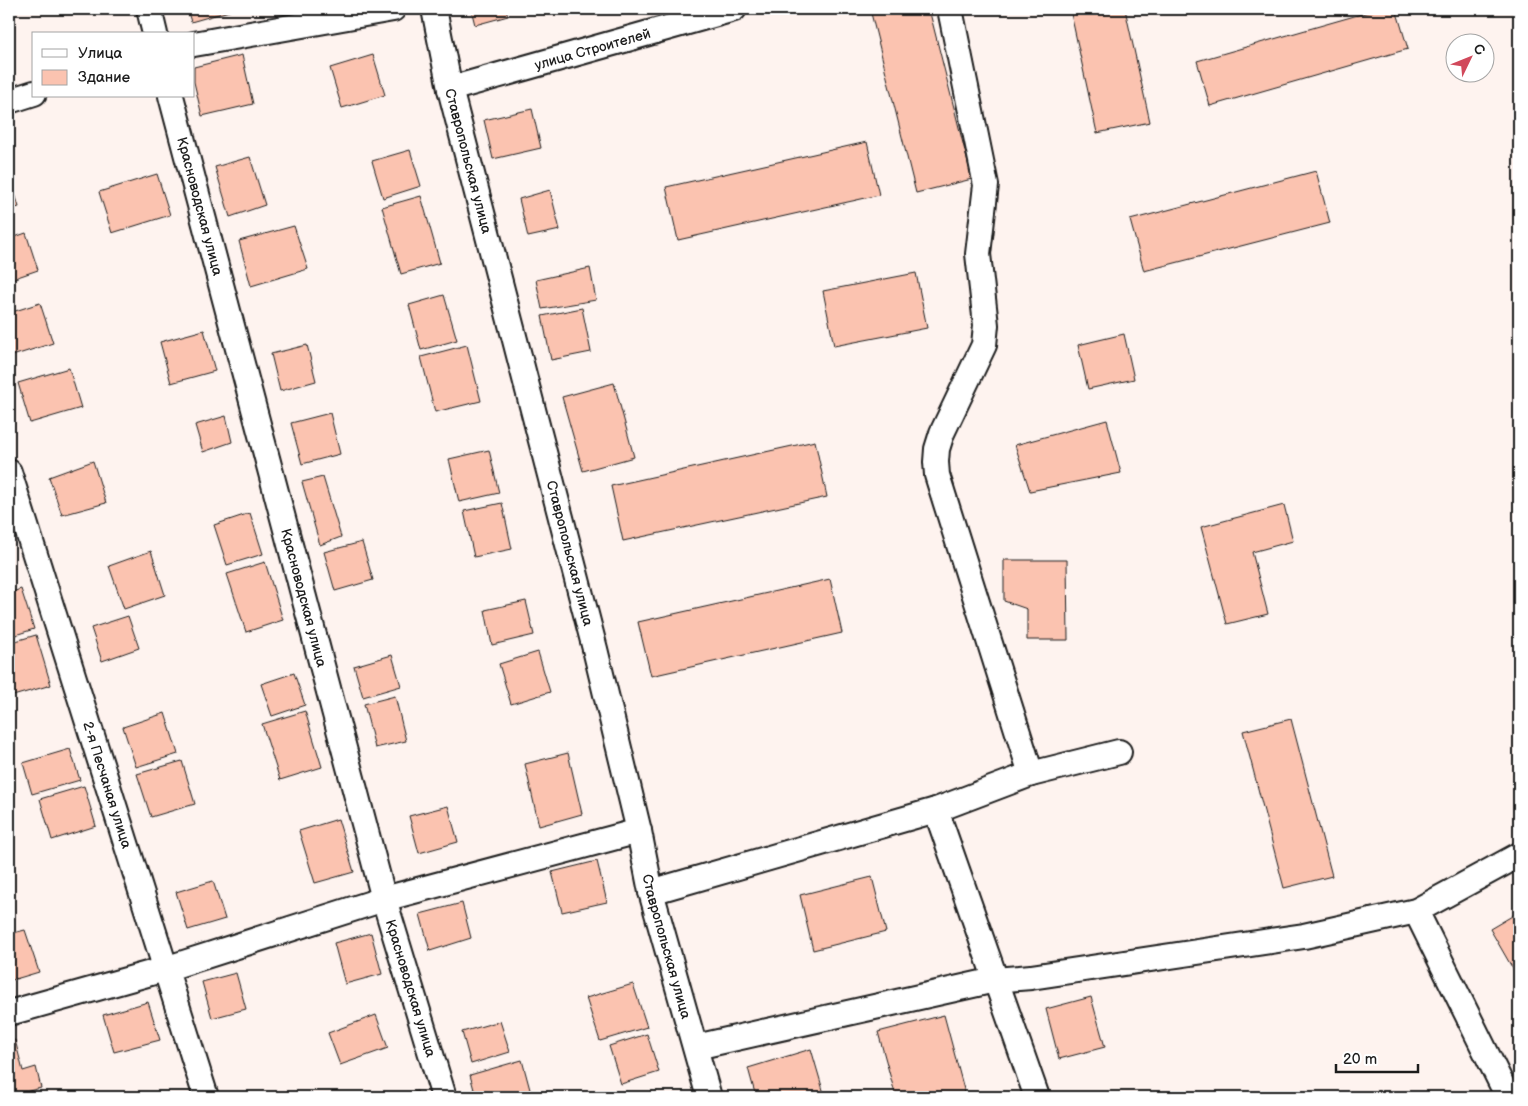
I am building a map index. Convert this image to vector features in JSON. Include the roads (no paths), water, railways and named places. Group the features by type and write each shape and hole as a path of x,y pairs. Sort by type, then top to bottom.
{"street":[{"path":"149,9 155,32"},
{"path":"195,44 393,9"},
{"name":"Ставропольская улица","path":"434,9 450,89 595,649 639,831 651,892 709,1097"},
{"name":"улица Строителей","path":"450,89 734,9"},
{"path":"950,9 986,185 978,254 986,325 984,345 942,433 937,449 936,468 1031,774"},
{"path":"9,101 32,94"},
{"name":"Красноводская улица","path":"172,98 384,899 444,1097"},
{"name":"2-я Песчаная улица","path":"9,472 206,1097"},
{"path":"651,892 936,810 1031,774 1119,752"},
{"path":"936,810 1036,1097"},
{"path":"9,1013 165,969 384,899 639,831"},
{"path":"696,1046 995,980 1304,936 1416,911 1519,855"},
{"path":"1416,911 1508,1097"}]}
